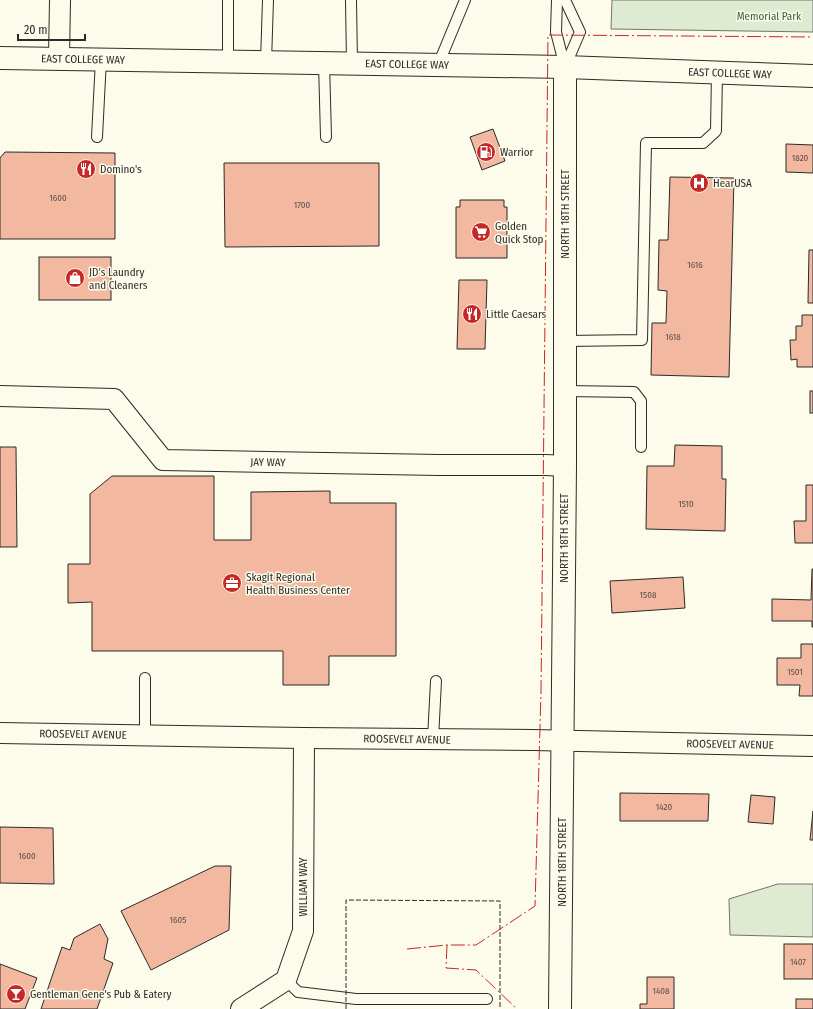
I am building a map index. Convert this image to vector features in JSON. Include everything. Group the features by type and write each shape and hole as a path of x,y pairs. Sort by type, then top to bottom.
{"street":[{"path":"59,58 60,0"},
{"name":"EAST COLLEGE WAY","path":"0,58 565,67 813,76"},
{"name":"NORTH 18TH STREET","path":"560,1009 565,466 565,67"},
{"name":"JAY WAY","path":"0,396 114,399 163,460 565,466"},
{"name":"ROOSEVELT AVENUE","path":"0,733 813,746"},
{"name":"WILLIAM WAY","path":"286,980 303,931 304,738"},
{"path":"241,1009 286,980"}],"lane":[{"path":"228,0 228,61"},
{"path":"266,62 268,0"},
{"path":"350,0 352,63"},
{"path":"438,65 466,0"},
{"path":"557,0 556,32 565,67"},
{"path":"565,0 580,32 565,67"},
{"path":"97,137 101,59"},
{"path":"324,63 326,137"},
{"path":"565,341 642,340 646,143 703,143 716,131 717,72"},
{"path":"565,391 634,392 641,401 641,447"},
{"path":"145,678 145,735"},
{"path":"433,740 436,681"},
{"path":"286,980 298,992 356,998 487,999"}],"green space":[{"name":"Memorial Park","path":"612,0 813,0 813,32 611,29"},
{"path":"778,884 813,884 813,937 730,935 729,899"}],"building":[{"path":"493,129 505,161 482,170 470,137"},
{"path":"786,144 813,145 813,173 786,172"},
{"path":"5,152 115,153 115,239 0,239 0,158"},
{"path":"224,163 379,163 379,246 225,247"},
{"path":"670,177 734,178 729,377 651,375 652,323 666,323 667,291 658,290 659,240 668,240"},
{"name":"Golden Quick Stop","path":"460,200 504,200 504,207 507,207 507,258 456,258 456,207 460,207"},
{"path":"809,250 813,250 813,303 808,303"},
{"name":"JD’s Laundry and Cleaners","path":"39,257 111,257 111,300 39,300"},
{"name":"Little Caesars","path":"459,280 487,280 485,349 457,349"},
{"path":"802,315 813,315 813,367 797,367 797,359 791,360 790,340 796,340 796,326 802,326"},
{"path":"810,391 813,391 813,413 810,413"},
{"path":"675,445 722,446 722,479 726,479 725,531 646,529 647,466 674,466"},
{"path":"0,447 16,447 17,547 0,547"},
{"name":"Skagit Regional Health Business Center","path":"112,476 214,476 214,540 251,540 251,492 330,491 330,503 396,503 396,656 329,656 329,685 283,685 283,651 92,651 92,602 68,603 68,564 90,564 90,494"},
{"path":"806,485 813,485 813,543 795,543 794,521 806,521"},
{"path":"812,569 813,627 812,621 772,621 772,599 811,600"},
{"path":"683,577 685,608 612,613 610,581"},
{"path":"801,644 813,644 813,696 799,696 800,685 777,685 777,658 801,658"},
{"path":"620,793 709,794 708,821 620,821"},
{"path":"751,795 775,797 773,824 748,822"},
{"path":"813,811 813,840 810,840"},
{"path":"0,827 53,828 54,884 0,883"},
{"path":"215,866 231,866 229,930 151,970 121,911"},
{"path":"100,924 108,939 104,959 113,963 97,1009 41,1009 62,947 70,950 74,938"},
{"path":"784,944 813,944 813,979 784,979"},
{"name":"Gentleman Gene's Pub & Eatery","path":"0,964 37,978 25,1009 0,1009"},
{"path":"647,977 674,977 674,1009 640,1009 640,1004 647,1004"},
{"path":"796,999 813,999 813,1009 796,1009"}],"fence":[{"path":"346,1009 346,900 500,901 500,1009"}],"power":[{"path":"407,949 447,945 476,945 535,906 541,691 548,35 813,37"},
{"path":"447,945 446,968 476,970 517,1009"}],"place":[{"name":"Warrior","path":"486,152"},
{"name":"Domino's","path":"86,169"},
{"name":"HearUSA","path":"699,183"},
{"name":"Golden Quick Stop","path":"481,232"},
{"name":"JD’s Laundry and Cleaners","path":"75,278"},
{"name":"Little Caesars","path":"472,314"},
{"name":"Skagit Regional Health Business Center","path":"232,583"},
{"name":"Gentleman Gene's Pub & Eatery","path":"16,994"}]}
